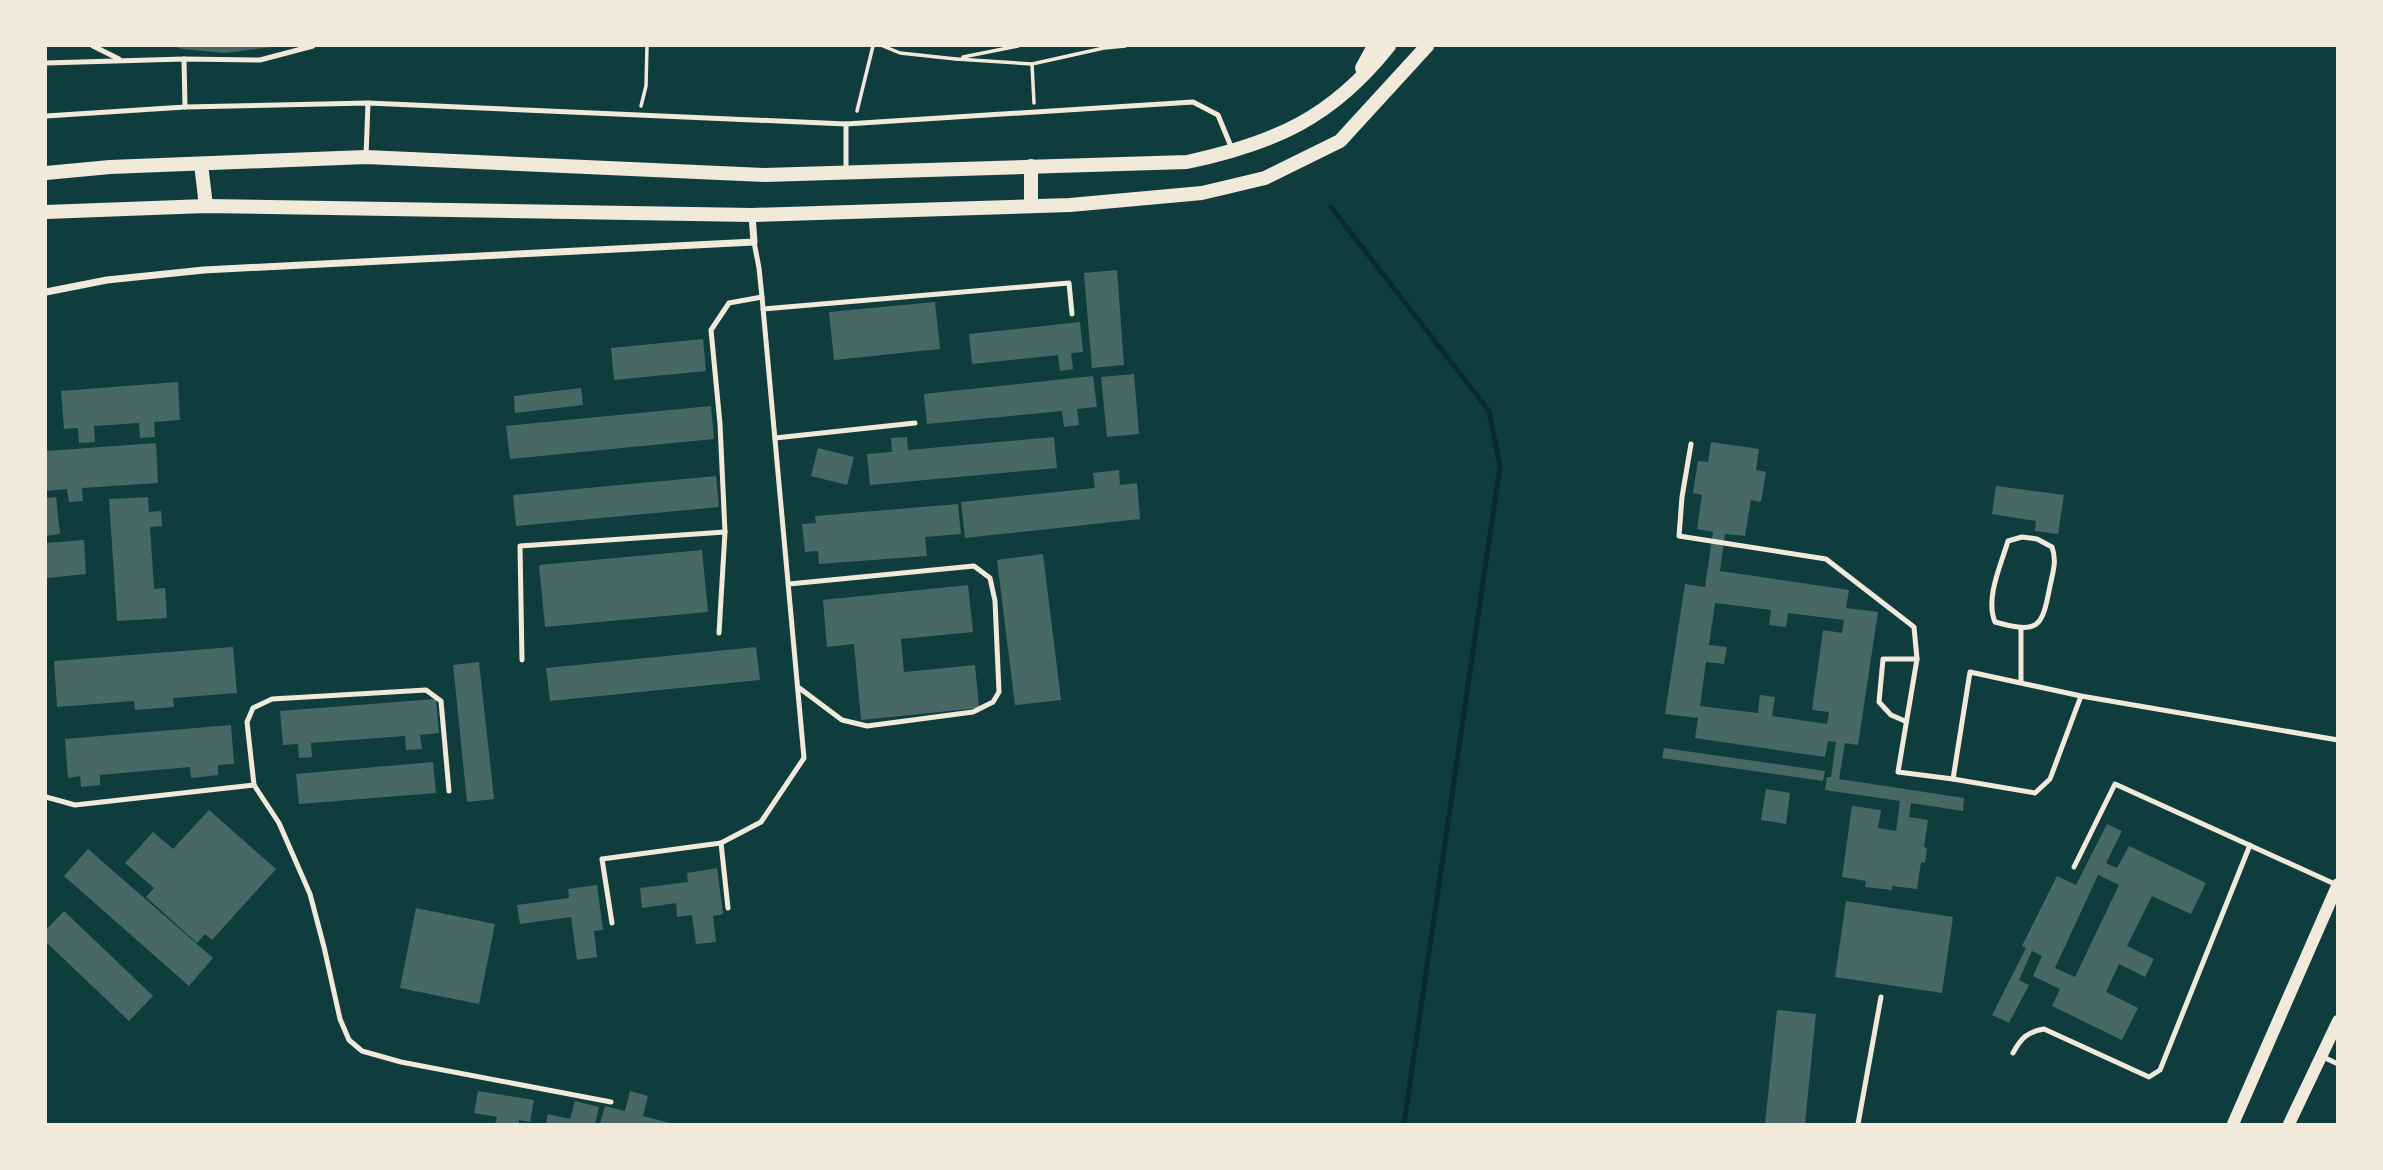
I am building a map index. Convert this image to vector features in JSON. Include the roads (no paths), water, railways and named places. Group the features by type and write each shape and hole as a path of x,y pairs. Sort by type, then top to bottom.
{"main road":[{"path":"1352,88 1374,46"},
{"path":"46,173 201,163 366,157 765,175 1187,162 1233,152 1298,126 1352,88 1389,46"},
{"path":"46,212 206,206 751,215 1070,205 1202,193 1265,177 1340,141 1426,46"},
{"path":"201,163 206,206"},
{"path":"1031,166 1031,206"}],"street":[{"path":"46,292 107,280 204,270 754,242 751,215"},
{"path":"2233,1125 2337,884"},
{"path":"2289,1125 2337,1021"}],"lane":[{"path":"93,46 122,60"},
{"path":"46,63 260,60 313,46"},
{"path":"184,59 184,107"},
{"path":"46,116 184,107 368,103 846,124 1193,102 1218,115 1233,152"},
{"path":"366,157 368,103"},
{"path":"846,124 846,172"},
{"path":"612,923 602,859 721,843 761,822 804,758 762,297 754,242"},
{"path":"763,309 1069,283 1072,314"},
{"path":"719,633 725,532 720,424 711,330 729,303 762,297"},
{"path":"775,438 915,423"},
{"path":"1690,444 1679,536 1826,559 1914,627 1917,659 1898,772 2035,793 2050,779 2081,696"},
{"path":"522,660 520,546 725,532"},
{"path":"2022,537 2037,539 2052,547 2056,559 2044,617 2037,625 2021,629 1995,622 1992,600 2008,541 2022,537"},
{"path":"789,584 974,566 990,578 995,601 999,692 993,702 973,712 867,726 842,720 798,687"},
{"path":"2021,629 2021,682"},
{"path":"1905,720 1891,715 1879,702 1883,659 1917,659"},
{"path":"1953,779 1970,672 2081,696 2337,740"},
{"path":"449,791 441,701 426,690 272,699 253,708 247,722 254,785 279,822 310,894 340,1019 349,1040 362,1051 401,1062 611,1102"},
{"path":"46,797 75,805 254,785"},
{"path":"2074,867 2115,785 2337,884"},
{"path":"721,843 729,908"},
{"path":"2014,1053 2021,1039 2031,1031 2044,1029 2150,1077 2160,1070 2250,845"},
{"path":"1858,1125 1881,997"},
{"path":"2321,1056 2337,1064"}],"waterway":[{"path":"1331,207 1489,411 1500,466 1404,1124"}]}
